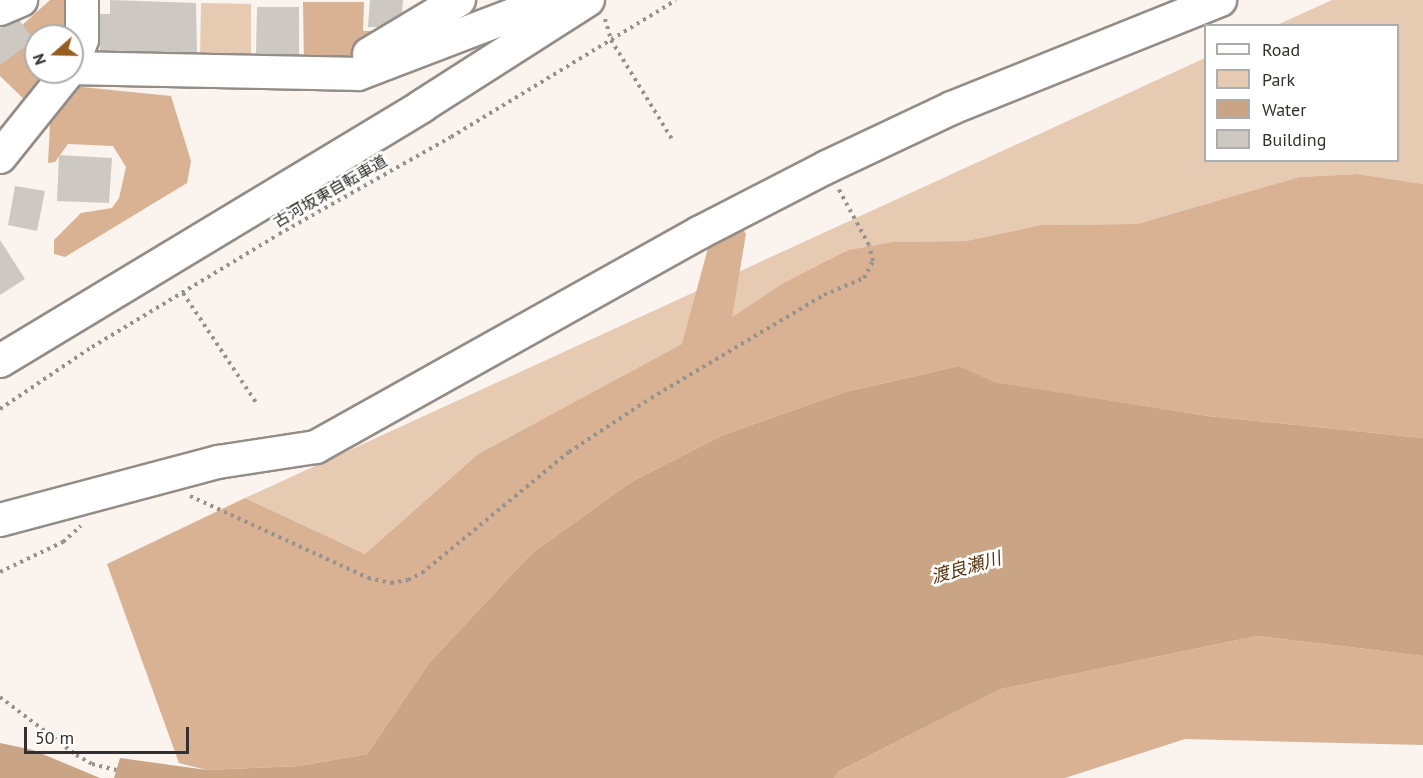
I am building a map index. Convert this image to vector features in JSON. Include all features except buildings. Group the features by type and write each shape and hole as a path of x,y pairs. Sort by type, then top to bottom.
{"street":[{"path":"0,9 21,0"},
{"path":"82,0 82,24"},
{"path":"332,76 459,0"},
{"path":"84,68 332,76 358,74 552,0"},
{"path":"0,520 218,462 316,447 699,233 827,167 952,108 1220,0"},
{"path":"0,361 595,3"},
{"path":"0,157 58,84"}],"path":[{"name":"古河坂東自転車道","path":"0,409 92,347 676,0"},
{"path":"595,3 611,40 672,139"},
{"path":"154,480 368,578 391,583 408,580 422,573 569,452 651,398 815,301 864,278 873,261 869,245 827,167"},
{"path":"183,293 257,404"},
{"path":"0,572 63,542 89,518"},
{"path":"0,697 76,755 92,764 116,770"}],"green space":[{"path":"1332,0 1423,0 1423,184 1357,174 1299,177 1137,224 1041,225 966,241 892,242 848,250 783,283 731,318 478,454 365,554 245,498 1204,58 1204,162 1399,162 1399,24 1279,24"},
{"path":"201,3 251,4 251,64 200,63"}],"shaded area":[{"path":"50,0 71,0 70,24 24,24 24,84 44,84 29,104 0,76 0,45"},
{"path":"303,2 364,2 363,31 394,31 332,66 304,64"},
{"path":"72,86 171,96 191,161 187,183 65,257 54,254 54,240 81,213 112,208 119,198 126,167 113,146 68,144 55,162 48,163 51,105"},
{"path":"1357,174 1423,184 1423,438 1208,416 993,382 959,366 845,392 723,435 631,482 531,554 429,663 367,754 299,766 207,770 179,763 107,564 245,498 365,554 478,454 682,344 711,237 738,222 746,234 732,317 783,283 848,250 892,242 966,241 1041,225 1137,224 1299,177"},
{"path":"1257,636 1423,656 1423,745 1185,739 1065,778 834,778 839,771 1001,689"}],"water":[{"name":"渡良瀬川","path":"959,366 994,382 1208,416 1423,438 1423,656 1257,636 1001,689 839,771 834,778 114,778 120,758 207,770 299,766 367,754 429,663 531,554 631,482 723,435 845,392"},
{"path":"0,743 33,750 100,778 0,778"}]}
